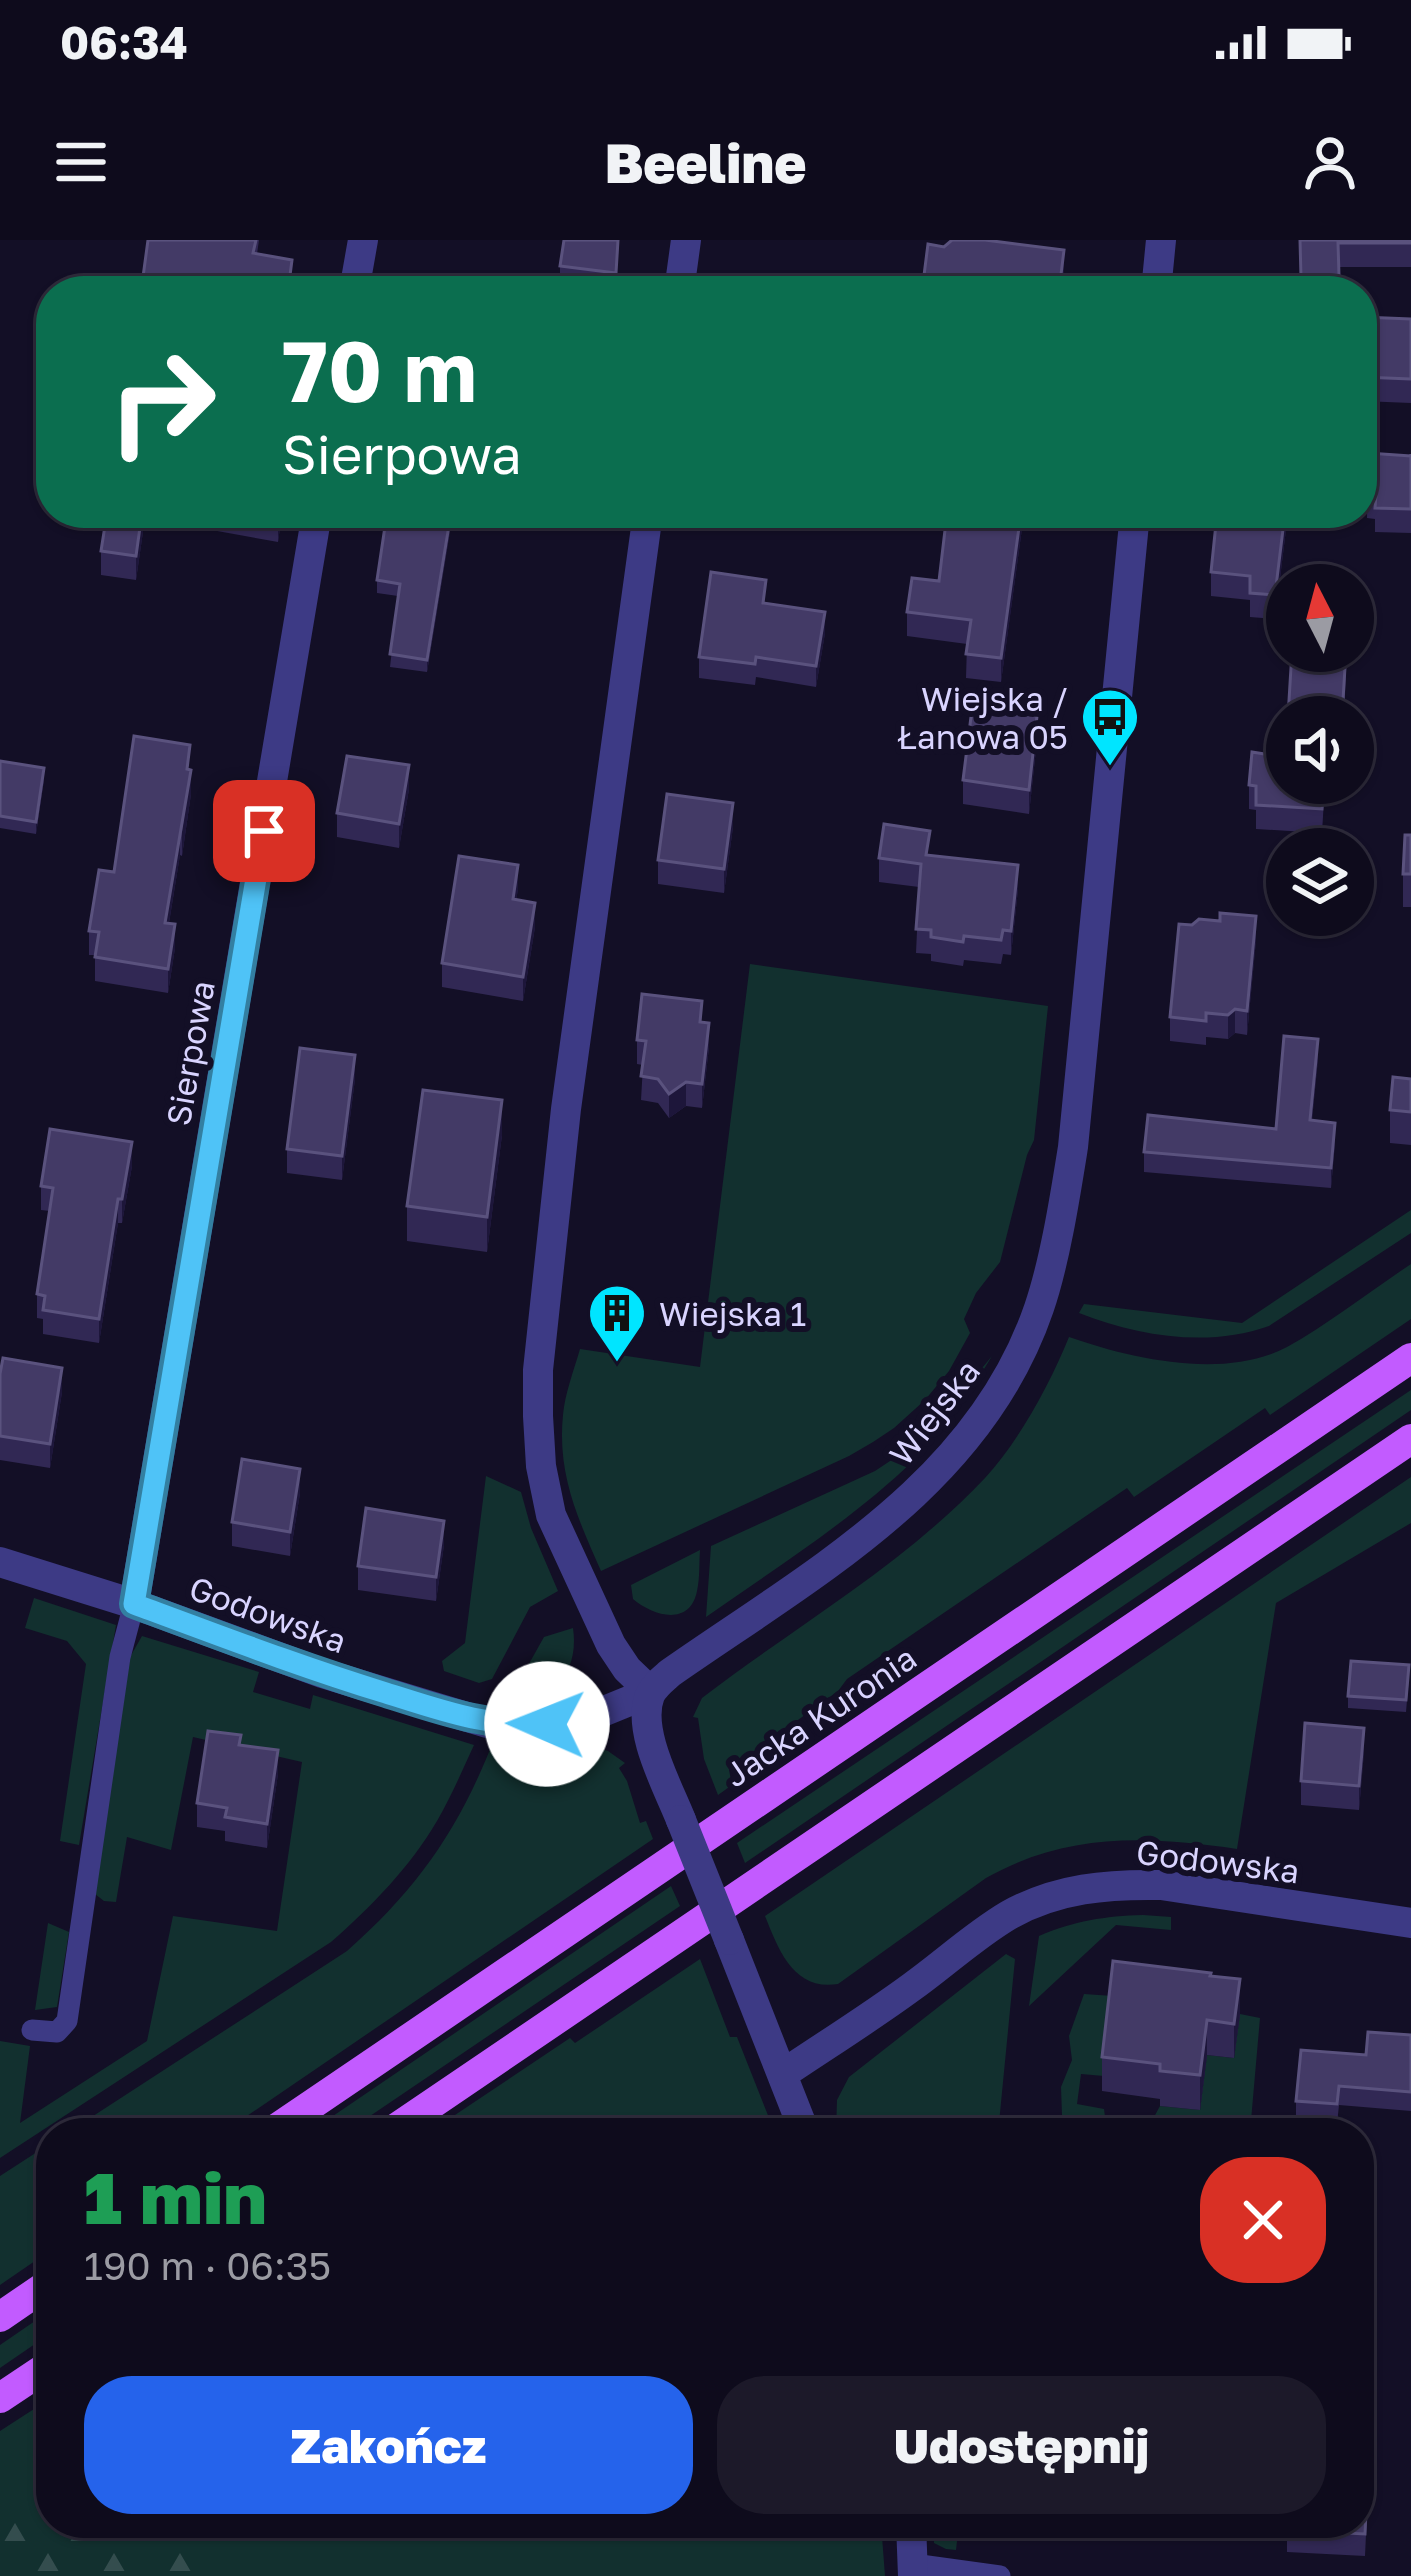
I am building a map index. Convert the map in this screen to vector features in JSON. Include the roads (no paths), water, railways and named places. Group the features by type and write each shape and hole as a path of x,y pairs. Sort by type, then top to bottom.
{"main road":[{"name":"Jacka Kuronia","path":"292,2118 1411,1358"},
{"path":"410,2118 1411,1439"},
{"path":"0,2317 36,2292"},
{"path":"0,2398 36,2374"}],"street":[{"path":"357,276 363,240"},
{"path":"681,276 686,240"},
{"path":"1157,276 1161,240"},
{"name":"Sierpowa","path":"134,1604 314,528"},
{"path":"646,528 566,1109 538,1370 541,1466 551,1515 617,1657 651,1692 648,1732 799,2118"},
{"name":"Wiejska","path":"651,1692 670,1673 909,1502 986,1415 1008,1380 1039,1307 1073,1148 1134,528"},
{"name":"Godowska","path":"0,1562 134,1604 322,1673 487,1723 547,1724 602,1712 651,1692"},
{"name":"Godowska","path":"783,2074 1009,1916 1069,1892 1120,1885 1161,1886 1411,1923"},
{"path":"912,2538 913,2570"}],"lane":[{"path":"32,2030 57,2032 67,2021 120,1657 134,1604"},
{"path":"913,2570 1000,2576"}],"place":[{"name":"Wiejska / Łanowa 05","path":"1110,768"},
{"name":"Wiejska 1","path":"617,1364"}]}
